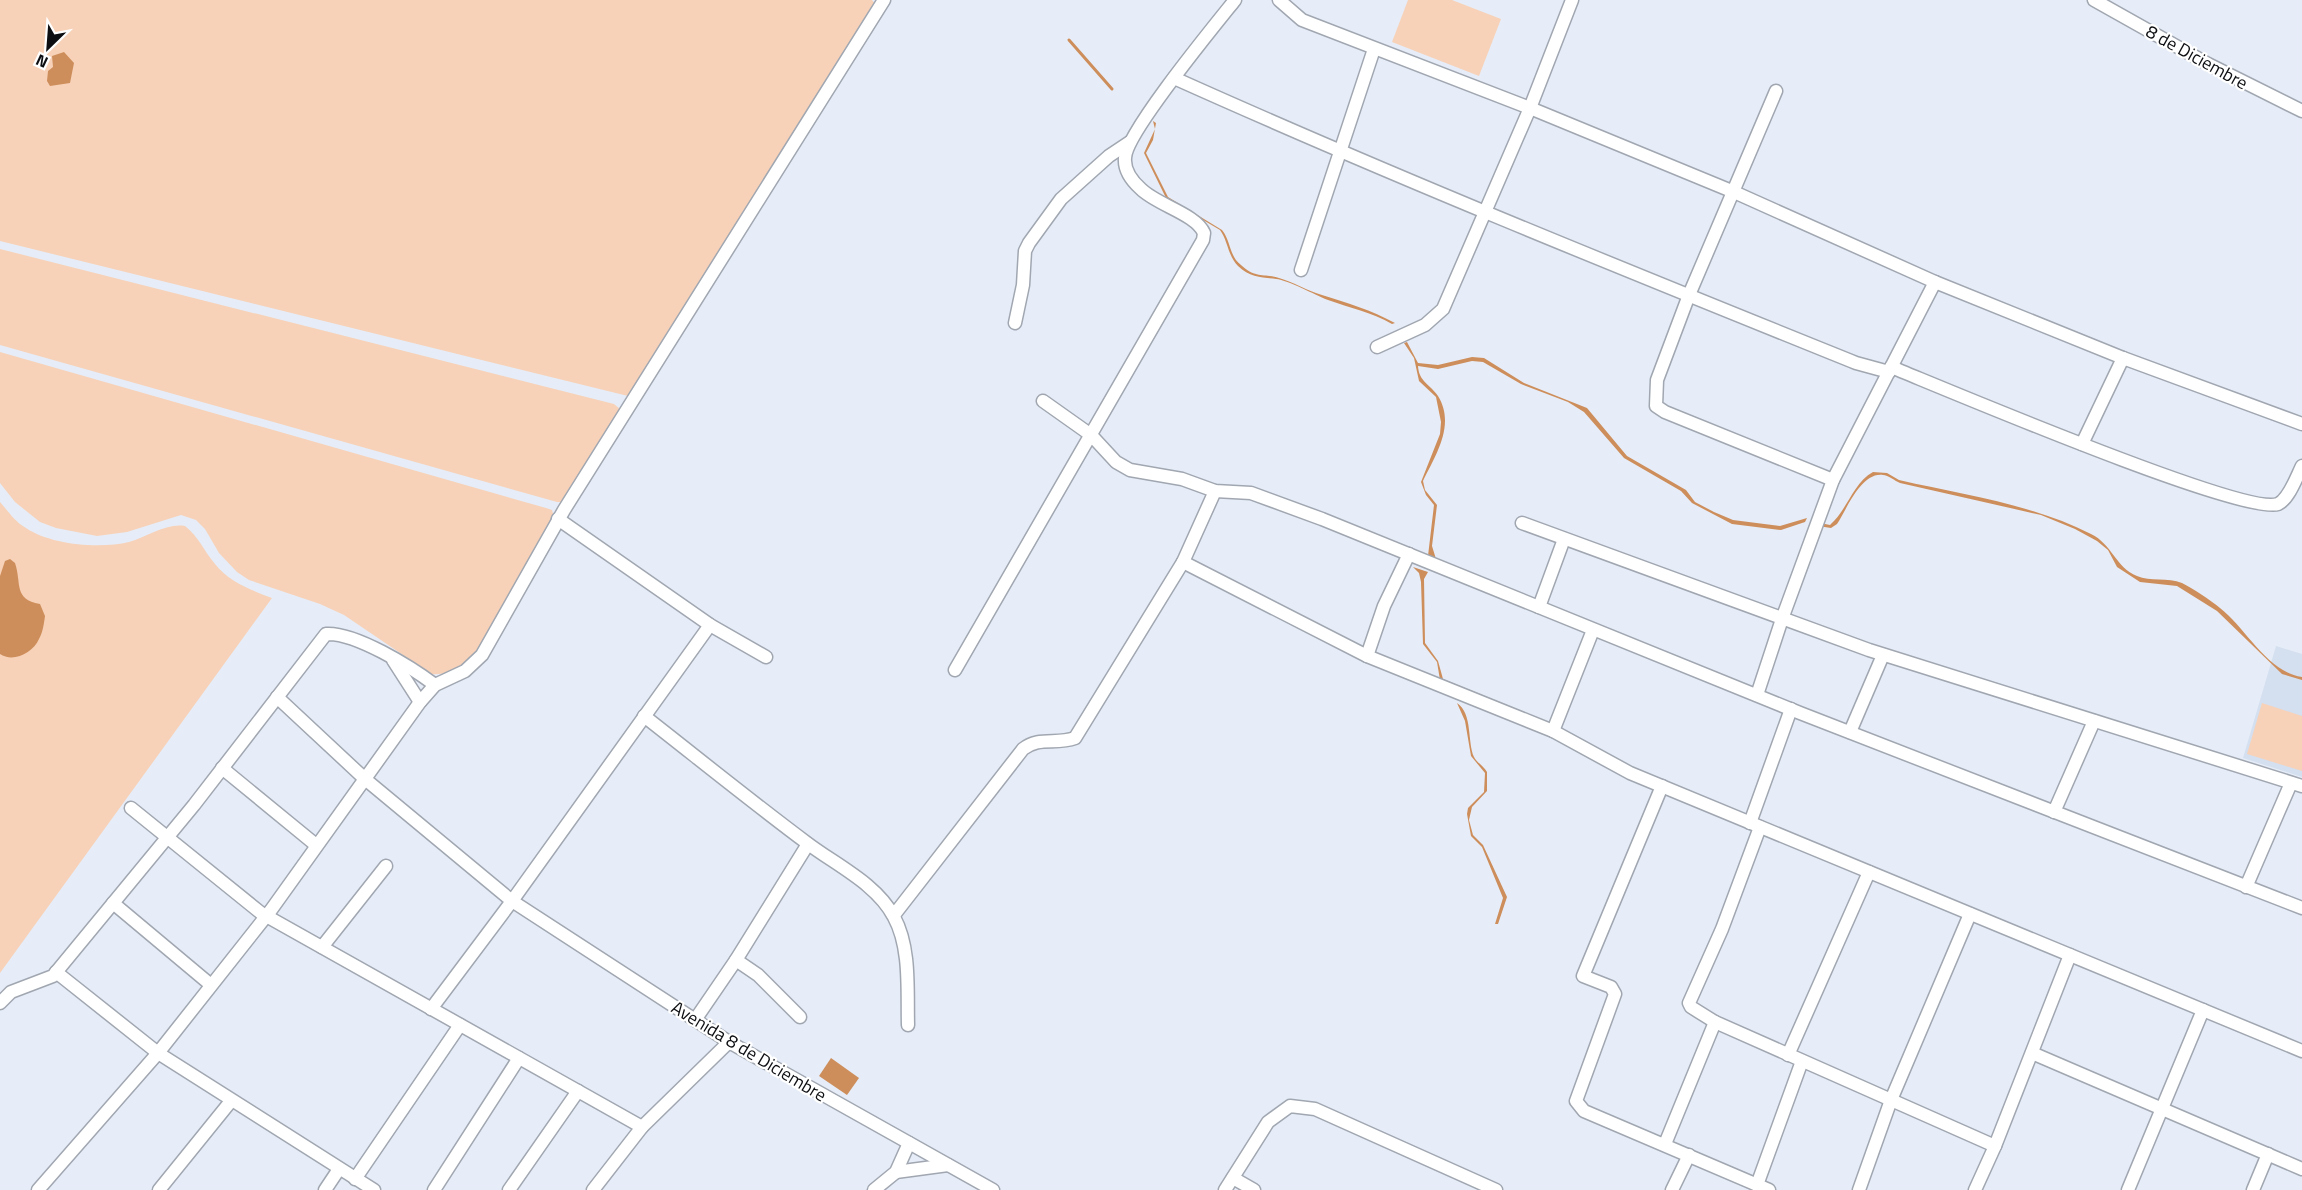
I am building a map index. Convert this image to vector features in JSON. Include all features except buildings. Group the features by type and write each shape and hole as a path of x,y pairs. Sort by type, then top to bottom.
{"street":[{"path":"38,1190 158,1053 266,916 420,702 435,685 465,671 482,655 558,519 884,0"},
{"path":"955,670 1204,236 1202,227 1197,222 1150,197 1130,177 1125,155 1130,142 1174,78 1234,0"},
{"path":"1279,0 1302,20 1530,108 1734,192 1935,282 2122,358 2302,424"},
{"path":"1377,347 1425,325 1443,309 1530,108 1572,0"},
{"name":"8 de Diciembre","path":"2094,0 2208,64 2302,111"},
{"path":"1301,270 1374,49"},
{"path":"1174,78 1340,152 1856,363 1890,369 2194,485 2254,502 2275,505 2281,502 2302,466"},
{"path":"1776,91 1689,295 1658,380 1656,406 1665,412 1833,480"},
{"path":"1015,323 1023,285 1025,251 1029,243 1061,199 1109,156 1130,142"},
{"path":"1757,695 1833,480 1935,282"},
{"path":"2082,444 2122,358"},
{"path":"1043,401 1091,435 1116,462 1130,470 1182,479 1215,491 1251,493 1409,554 1791,709 2302,908"},
{"path":"894,915 1023,749 1031,743 1043,740 1064,742 1075,738 1183,562 1215,491"},
{"path":"558,519 710,625 766,657"},
{"path":"1522,523 1883,655 2296,784 2246,887"},
{"path":"1539,607 1564,538"},
{"path":"1367,656 1384,606 1409,554"},
{"path":"1183,562 1367,656 1553,731 1630,773 2302,1050"},
{"path":"431,1009 512,901 710,625"},
{"path":"1553,731 1593,630"},
{"path":"0,1003 11,992 39,983 56,972 167,837 326,634 349,636 415,670 435,685"},
{"path":"1850,732 1883,655"},
{"path":"393,660 420,702"},
{"name":"Avenida 8 de Diciembre","path":"277,697 365,779 512,901 729,1042 993,1190"},
{"path":"1791,709 1722,930 1689,1003 1695,1010 1715,1022 1995,1146"},
{"path":"644,716 808,844 866,884 894,915 904,952 908,1025"},
{"path":"2054,812 2094,721"},
{"path":"222,768 316,845"},
{"path":"1662,786 1583,976 1611,987 1615,994 1576,1101 1584,1112 1665,1144 1769,1190"},
{"path":"131,808 266,916 642,1127"},
{"path":"695,1020 736,960 808,844"},
{"path":"322,948 386,866"},
{"path":"1788,1055 1869,872"},
{"path":"113,903 211,985"},
{"path":"1859,1190 1891,1101 1970,914"},
{"path":"1975,1190 1995,1146 2070,955"},
{"path":"736,960 758,975 800,1017"},
{"path":"56,972 158,1053 374,1190"},
{"path":"2128,1190 2203,1010"},
{"path":"1665,1144 1715,1022"},
{"path":"355,1179 460,1025"},
{"path":"597,1188 642,1127 729,1042"},
{"path":"2032,1053 2302,1169"},
{"path":"434,1190 519,1058"},
{"path":"1757,1185 1802,1061"},
{"path":"509,1190 578,1091"},
{"path":"159,1190 231,1101"},
{"path":"1225,1190 1268,1122 1290,1106 1315,1109 1496,1190"},
{"path":"874,1190 896,1172 909,1143"},
{"path":"2253,1190 2268,1154"},
{"path":"1672,1190 1689,1155"},
{"path":"896,1172 948,1165"},
{"path":"325,1190 339,1169"},
{"path":"1233,1178 1254,1190"}],"shaded area":[{"path":"0,0 872,0 877,6 628,396 0,241"},
{"path":"1408,0 1452,0 1501,19 1479,76 1392,42"},
{"path":"64,52 74,63 70,83 50,86 47,81 48,71 53,67 52,56"},
{"path":"1155,129 1153,140 1146,153 1168,197 1222,230 1234,257 1246,269 1255,274 1284,280 1395,323 1392,324 1368,313 1328,300 1287,282 1247,273 1238,266 1220,230 1166,198 1144,153"},
{"path":"0,249 614,404 620,409 562,502 557,502 0,345"},
{"path":"1407,342 1418,363 1438,365 1472,357 1484,358 1524,383 1587,408 1627,456 1686,490 1695,502 1714,512 1733,520 1780,526 1807,518 1805,522 1781,530 1732,524 1692,503 1681,491 1624,458 1584,412 1568,402 1521,384 1483,362 1472,361 1438,369 1418,366 1423,379 1438,396 1445,418 1442,440 1423,481 1425,490 1437,505 1432,546 1436,559 1428,556 1434,505 1426,495 1421,482 1440,434 1441,422 1436,397 1419,381 1414,358 1404,343"},
{"path":"0,352 546,508 552,510 554,517 478,651 463,665 451,671 431,674 344,615 320,604 249,580 237,572 219,553 205,529 196,520 181,515 127,532 97,536 56,528 40,522 15,502 0,483"},
{"path":"1873,472 1887,473 1899,480 2021,508 2045,515 2091,534 2104,544 2124,567 2137,576 2182,583 2206,598 2230,617 2278,667 2302,677 2302,680 2282,674 2217,611 2177,586 2140,582 2117,567 2108,550 2097,541 2041,515 1900,483 1883,475 1868,479 1861,485 1837,524 1831,528 1818,526 1820,523 1830,525 1842,512 1855,489"},
{"path":"0,502 18,523 36,534 76,544 117,544 136,540 164,528 185,526 227,576 272,598 0,973"},
{"path":"10,559 15,563 22,594 31,602 40,604 45,616 36,644 32,649 16,657 5,657 0,654 0,576 5,561"},
{"path":"1413,567 1428,572 1424,579 1425,643 1438,661 1443,679 1551,723 1440,680 1437,662 1423,644 1421,582 1419,573"},
{"path":"2276,646 2302,654 2302,777 2243,758"},
{"path":"1457,703 1468,721 1474,757 1487,772 1487,791 1472,807 1469,820 1473,835 1483,845 1507,897 1498,924 1495,924 1503,898 1482,847 1471,836 1467,814 1468,808 1484,792 1485,773 1471,756 1465,721"},
{"path":"2262,703 2302,716 2302,771 2247,754"},
{"path":"831,1058 859,1078 847,1095 819,1076"}],"waterway":[{"path":"1069,40 1112,89"}]}
